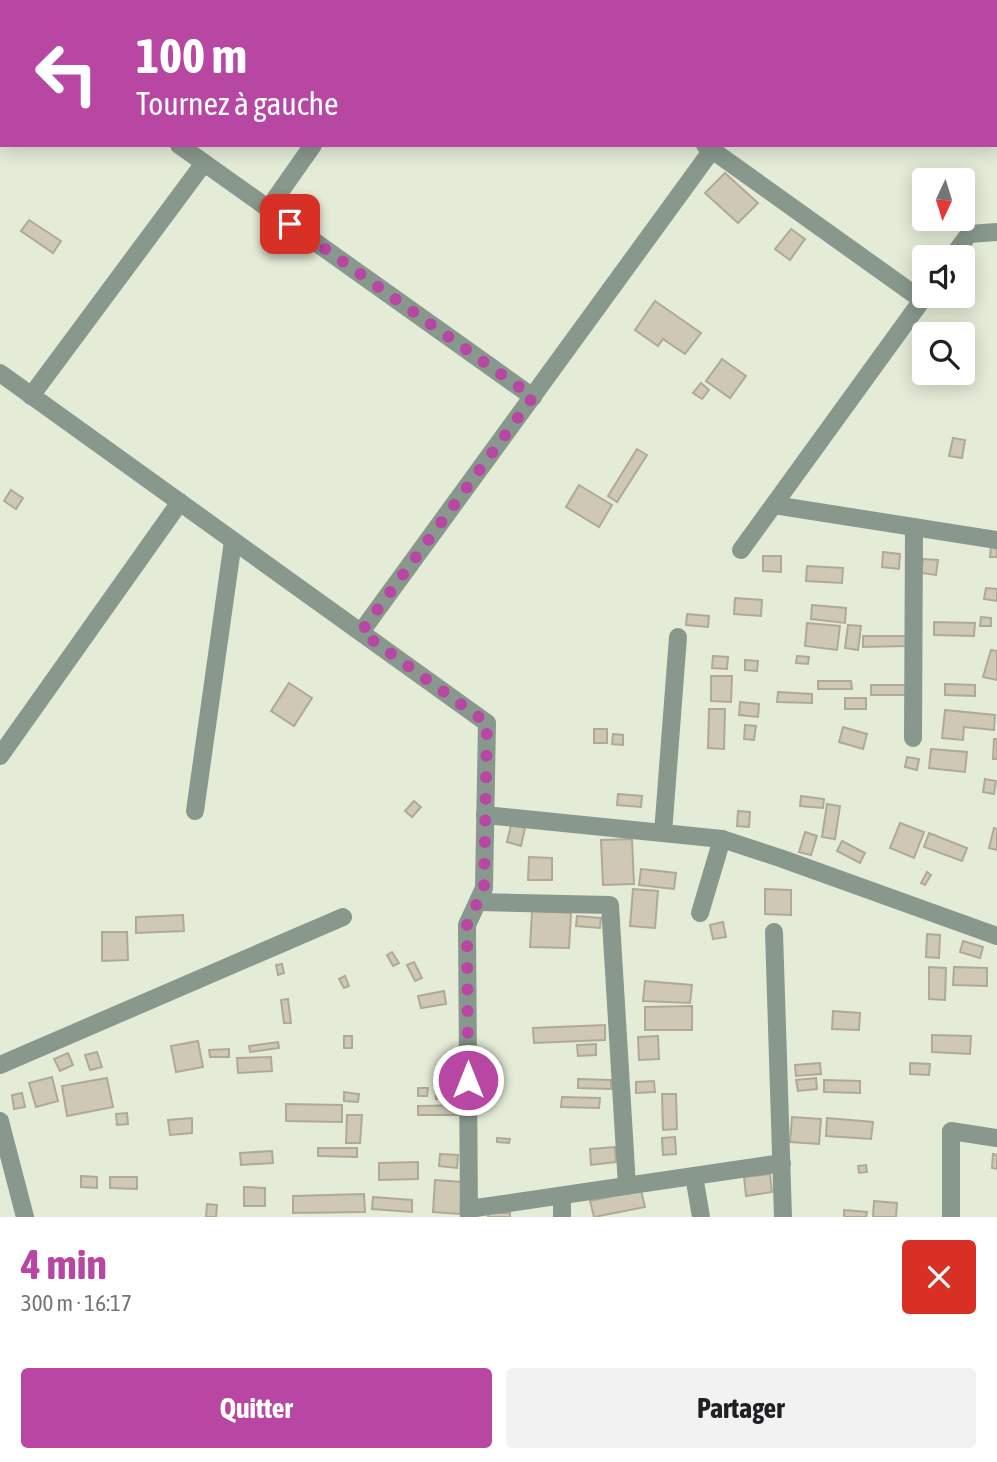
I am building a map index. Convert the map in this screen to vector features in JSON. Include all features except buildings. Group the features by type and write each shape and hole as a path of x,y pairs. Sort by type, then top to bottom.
{"street":[{"path":"182,147 533,397"},
{"path":"268,209 312,147"},
{"path":"361,632 533,397 708,148 912,290"},
{"path":"31,396 204,163"},
{"path":"961,245 969,234 997,232"},
{"path":"741,551 916,308"},
{"path":"0,373 487,723 484,888 467,925 469,1213 562,1196 782,1163"},
{"path":"0,756 180,502"},
{"path":"774,505 997,540"},
{"path":"913,738 914,527"},
{"path":"195,811 233,541"},
{"path":"663,833 678,636"},
{"path":"485,814 722,839 997,936"},
{"path":"700,913 722,839"},
{"path":"478,902 610,905 626,1186"},
{"path":"0,1065 343,918"},
{"path":"774,932 783,1217"},
{"path":"0,1121 25,1217"},
{"path":"951,1217 951,1131 997,1138"},
{"path":"694,1175 701,1217"},
{"path":"562,1196 562,1217"}],"route":[{"path":"290,224 533,397 361,632 487,723 484,888 467,925 468,1080"}]}
